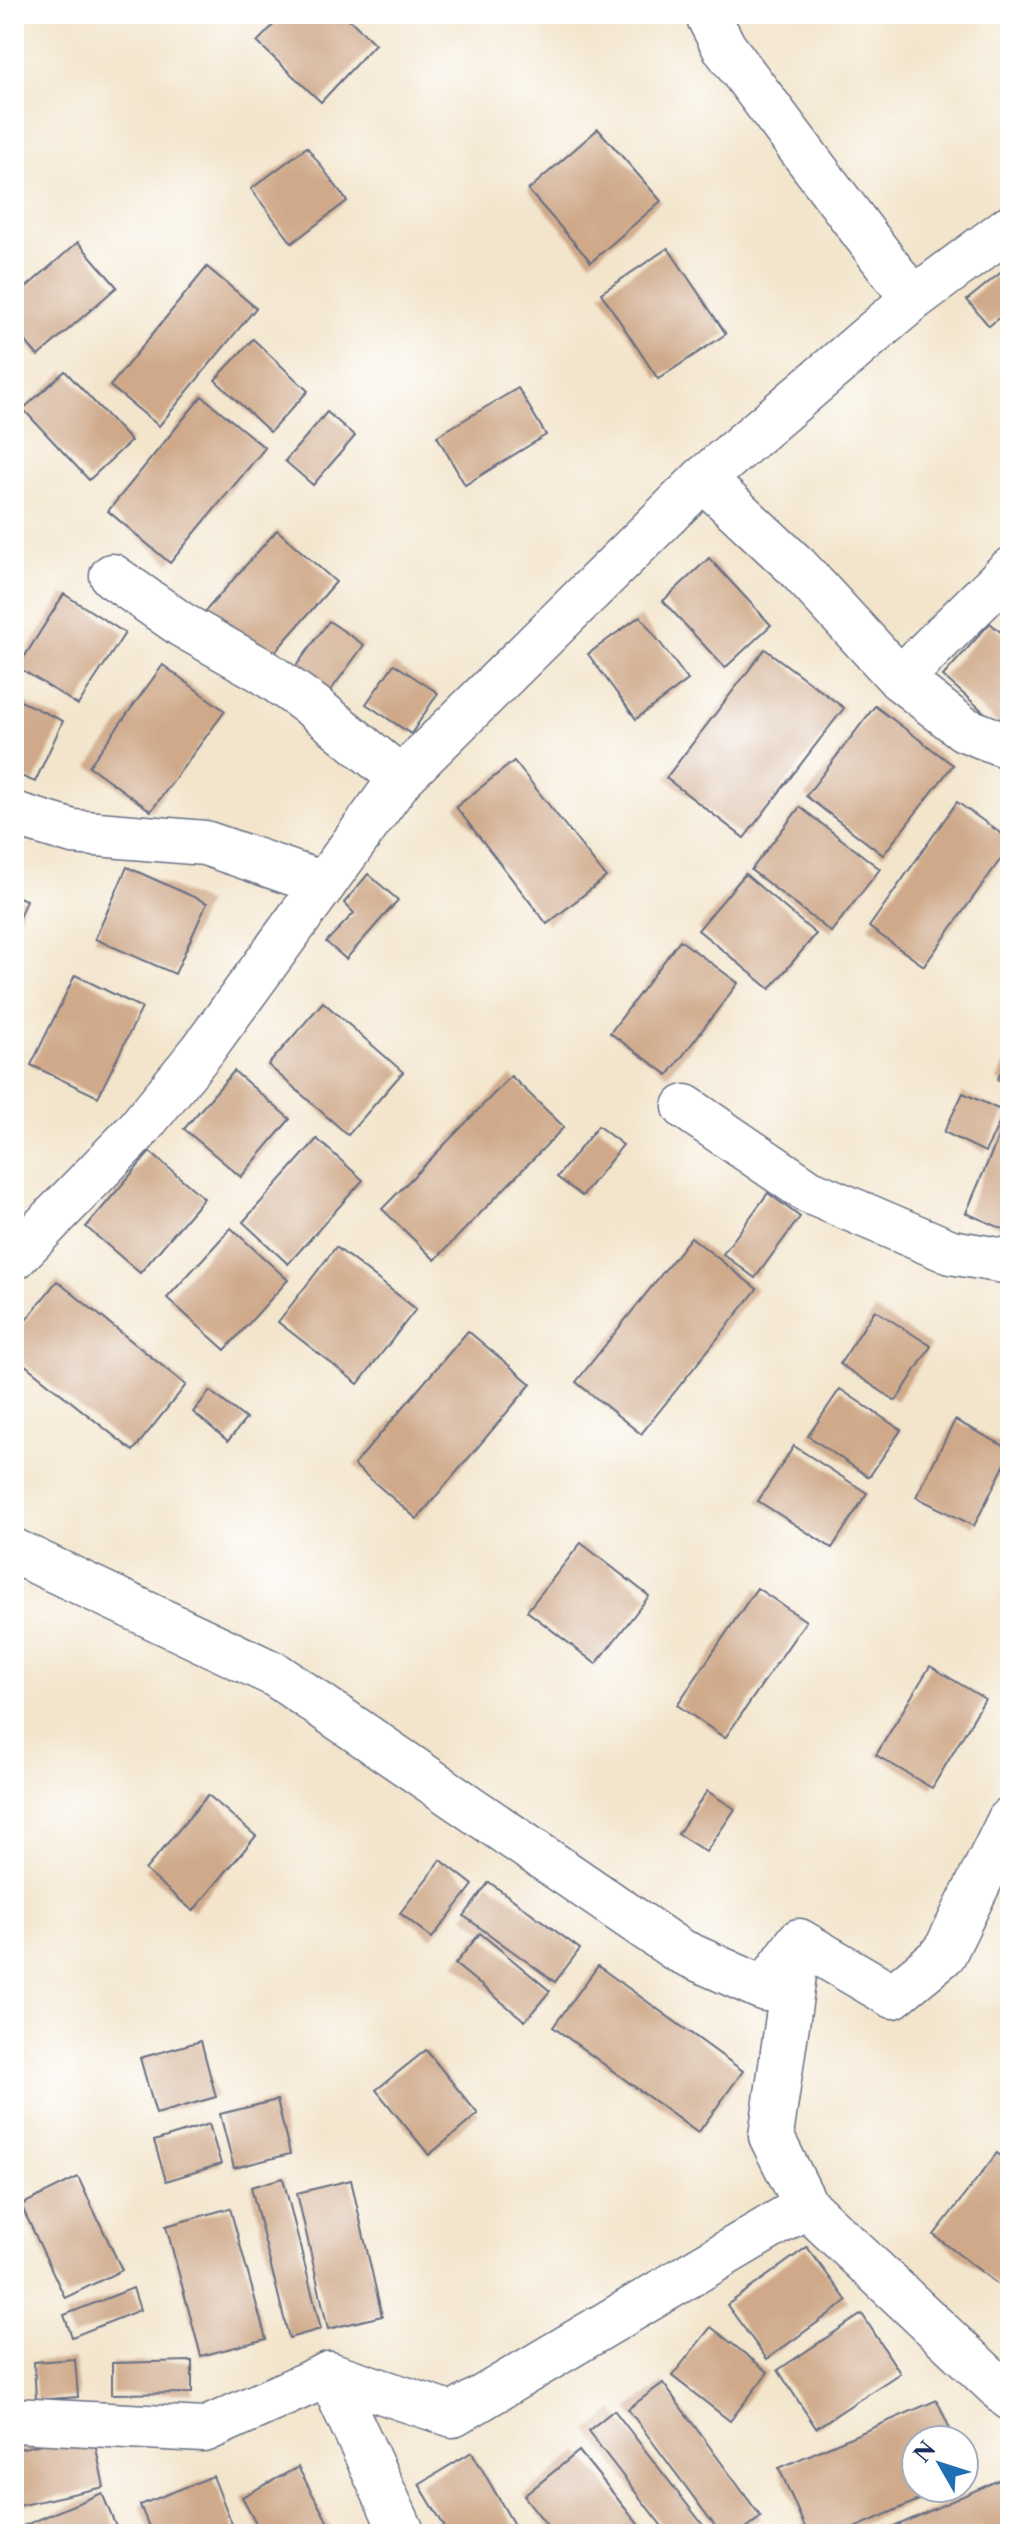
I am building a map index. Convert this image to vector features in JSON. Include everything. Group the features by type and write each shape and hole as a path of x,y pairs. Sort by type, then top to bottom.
{"street":[{"path":"707,14 724,47 913,299"},
{"path":"14,1258 136,1132 202,1051 401,778 703,479 913,299 1010,227"},
{"path":"703,479 796,566 900,679 964,729 1010,747"},
{"path":"900,679 1010,570"},
{"path":"112,576 182,625 263,671 401,778"},
{"path":"14,814 73,832 205,843 324,884"},
{"path":"685,1107 808,1191 951,1252 1010,1262"},
{"path":"14,1551 276,1675 678,1950 765,1989 799,1941"},
{"path":"799,1941 893,1996 944,1954 1010,1819"},
{"path":"799,1941 771,2136 806,2206 1010,2398"},
{"path":"14,2420 204,2430 329,2374 453,2415 806,2206"},
{"path":"329,2374 403,2534"}],"building":[{"path":"284,14 344,14 375,44 321,102 257,42"},
{"path":"598,129 661,201 591,262 528,190"},
{"path":"307,147 347,201 292,243 251,189"},
{"path":"78,242 117,287 38,356 14,328 14,298"},
{"path":"668,248 726,334 658,379 601,293"},
{"path":"1010,265 1010,309 989,326 967,300"},
{"path":"207,267 256,308 159,426 110,386"},
{"path":"253,339 308,391 270,432 215,380"},
{"path":"65,371 131,441 89,480 23,409"},
{"path":"518,388 546,435 465,485 437,436"},
{"path":"202,396 265,448 170,563 108,511"},
{"path":"327,412 355,436 313,485 285,461"},
{"path":"277,530 336,582 262,667 202,615"},
{"path":"709,558 771,625 725,668 663,601"},
{"path":"64,594 125,633 78,705 18,667"},
{"path":"640,616 688,680 636,719 588,654"},
{"path":"329,621 364,645 323,701 288,677"},
{"path":"990,623 1010,640 1010,719 1002,728 943,676"},
{"path":"765,649 844,708 744,838 666,778"},
{"path":"394,664 438,693 411,734 366,704"},
{"path":"163,665 225,711 151,811 89,766"},
{"path":"14,698 63,721 35,782 14,773"},
{"path":"875,706 953,765 883,855 806,796"},
{"path":"514,761 606,877 547,924 456,807"},
{"path":"957,802 1010,840 1010,846 924,966 869,927"},
{"path":"800,807 880,869 831,932 751,870"},
{"path":"127,867 207,903 175,974 95,939"},
{"path":"368,874 398,900 346,959 326,942 354,913 344,903"},
{"path":"745,874 816,934 770,989 698,930"},
{"path":"14,895 26,900 14,930"},
{"path":"680,940 738,983 668,1075 610,1033"},
{"path":"75,975 142,1008 98,1097 31,1065"},
{"path":"323,1002 403,1072 348,1135 268,1065"},
{"path":"1010,1055 1010,1087 997,1080"},
{"path":"234,1071 290,1119 241,1177 184,1129"},
{"path":"511,1076 564,1127 435,1260 382,1209"},
{"path":"963,1093 1005,1112 985,1152 944,1132"},
{"path":"1010,1110 1010,1232 966,1213"},
{"path":"598,1126 623,1145 582,1196 557,1177"},
{"path":"317,1139 363,1180 288,1264 243,1222"},
{"path":"150,1152 204,1198 140,1273 86,1227"},
{"path":"768,1193 800,1217 755,1278 723,1254"},
{"path":"231,1228 288,1280 225,1350 167,1298"},
{"path":"691,1237 757,1289 641,1434 576,1382"},
{"path":"336,1247 416,1309 358,1384 278,1322"},
{"path":"57,1281 186,1385 133,1451 14,1356 14,1335"},
{"path":"875,1310 931,1346 896,1401 840,1364"},
{"path":"468,1331 531,1384 417,1519 354,1465"},
{"path":"840,1389 901,1430 869,1477 808,1436"},
{"path":"210,1391 246,1419 228,1441 193,1412"},
{"path":"955,1420 1010,1449 974,1526 916,1497"},
{"path":"794,1446 867,1493 832,1548 758,1501"},
{"path":"581,1543 649,1596 596,1664 527,1611"},
{"path":"757,1588 806,1621 725,1738 677,1705"},
{"path":"930,1666 985,1699 932,1788 876,1755"},
{"path":"707,1791 735,1809 706,1852 678,1834"},
{"path":"208,1795 256,1836 193,1911 145,1870"},
{"path":"441,1860 473,1885 432,1938 400,1913"},
{"path":"489,1882 580,1949 555,1982 464,1916"},
{"path":"480,1933 550,1991 525,2021 455,1964"},
{"path":"598,1966 743,2071 698,2133 553,2027"},
{"path":"201,2041 216,2097 156,2114 140,2058"},
{"path":"426,2050 478,2114 429,2155 376,2090"},
{"path":"277,2100 290,2154 234,2168 220,2114"},
{"path":"209,2124 221,2164 166,2181 154,2141"},
{"path":"997,2153 1010,2163 1010,2294 934,2235"},
{"path":"78,2177 122,2270 65,2298 21,2205"},
{"path":"283,2178 321,2329 289,2338 251,2187"},
{"path":"351,2180 382,2316 328,2329 297,2193"},
{"path":"230,2208 266,2339 201,2356 166,2226"},
{"path":"807,2247 847,2301 767,2359 727,2305"},
{"path":"133,2288 140,2310 72,2337 64,2315"},
{"path":"862,2314 900,2373 816,2428 778,2370"},
{"path":"711,2327 768,2372 730,2421 672,2376"},
{"path":"75,2359 78,2397 36,2400 34,2362"},
{"path":"192,2361 192,2393 112,2394 112,2363"},
{"path":"663,2383 761,2517 738,2534 721,2534 628,2409"},
{"path":"937,2400 948,2424 900,2424 900,2504 909,2504 841,2534 808,2534 779,2468"},
{"path":"614,2410 710,2534 668,2534 588,2431"},
{"path":"93,2433 104,2487 14,2507 14,2450"},
{"path":"579,2451 646,2534 554,2534 524,2496"},
{"path":"472,2452 514,2525 500,2534 449,2534 419,2484"},
{"path":"298,2467 334,2534 262,2534 242,2497"},
{"path":"1010,2475 1010,2534 878,2534 945,2504 980,2504 980,2488"},
{"path":"213,2476 236,2534 152,2534 140,2505"},
{"path":"102,2493 119,2534 21,2534 18,2528"}]}
